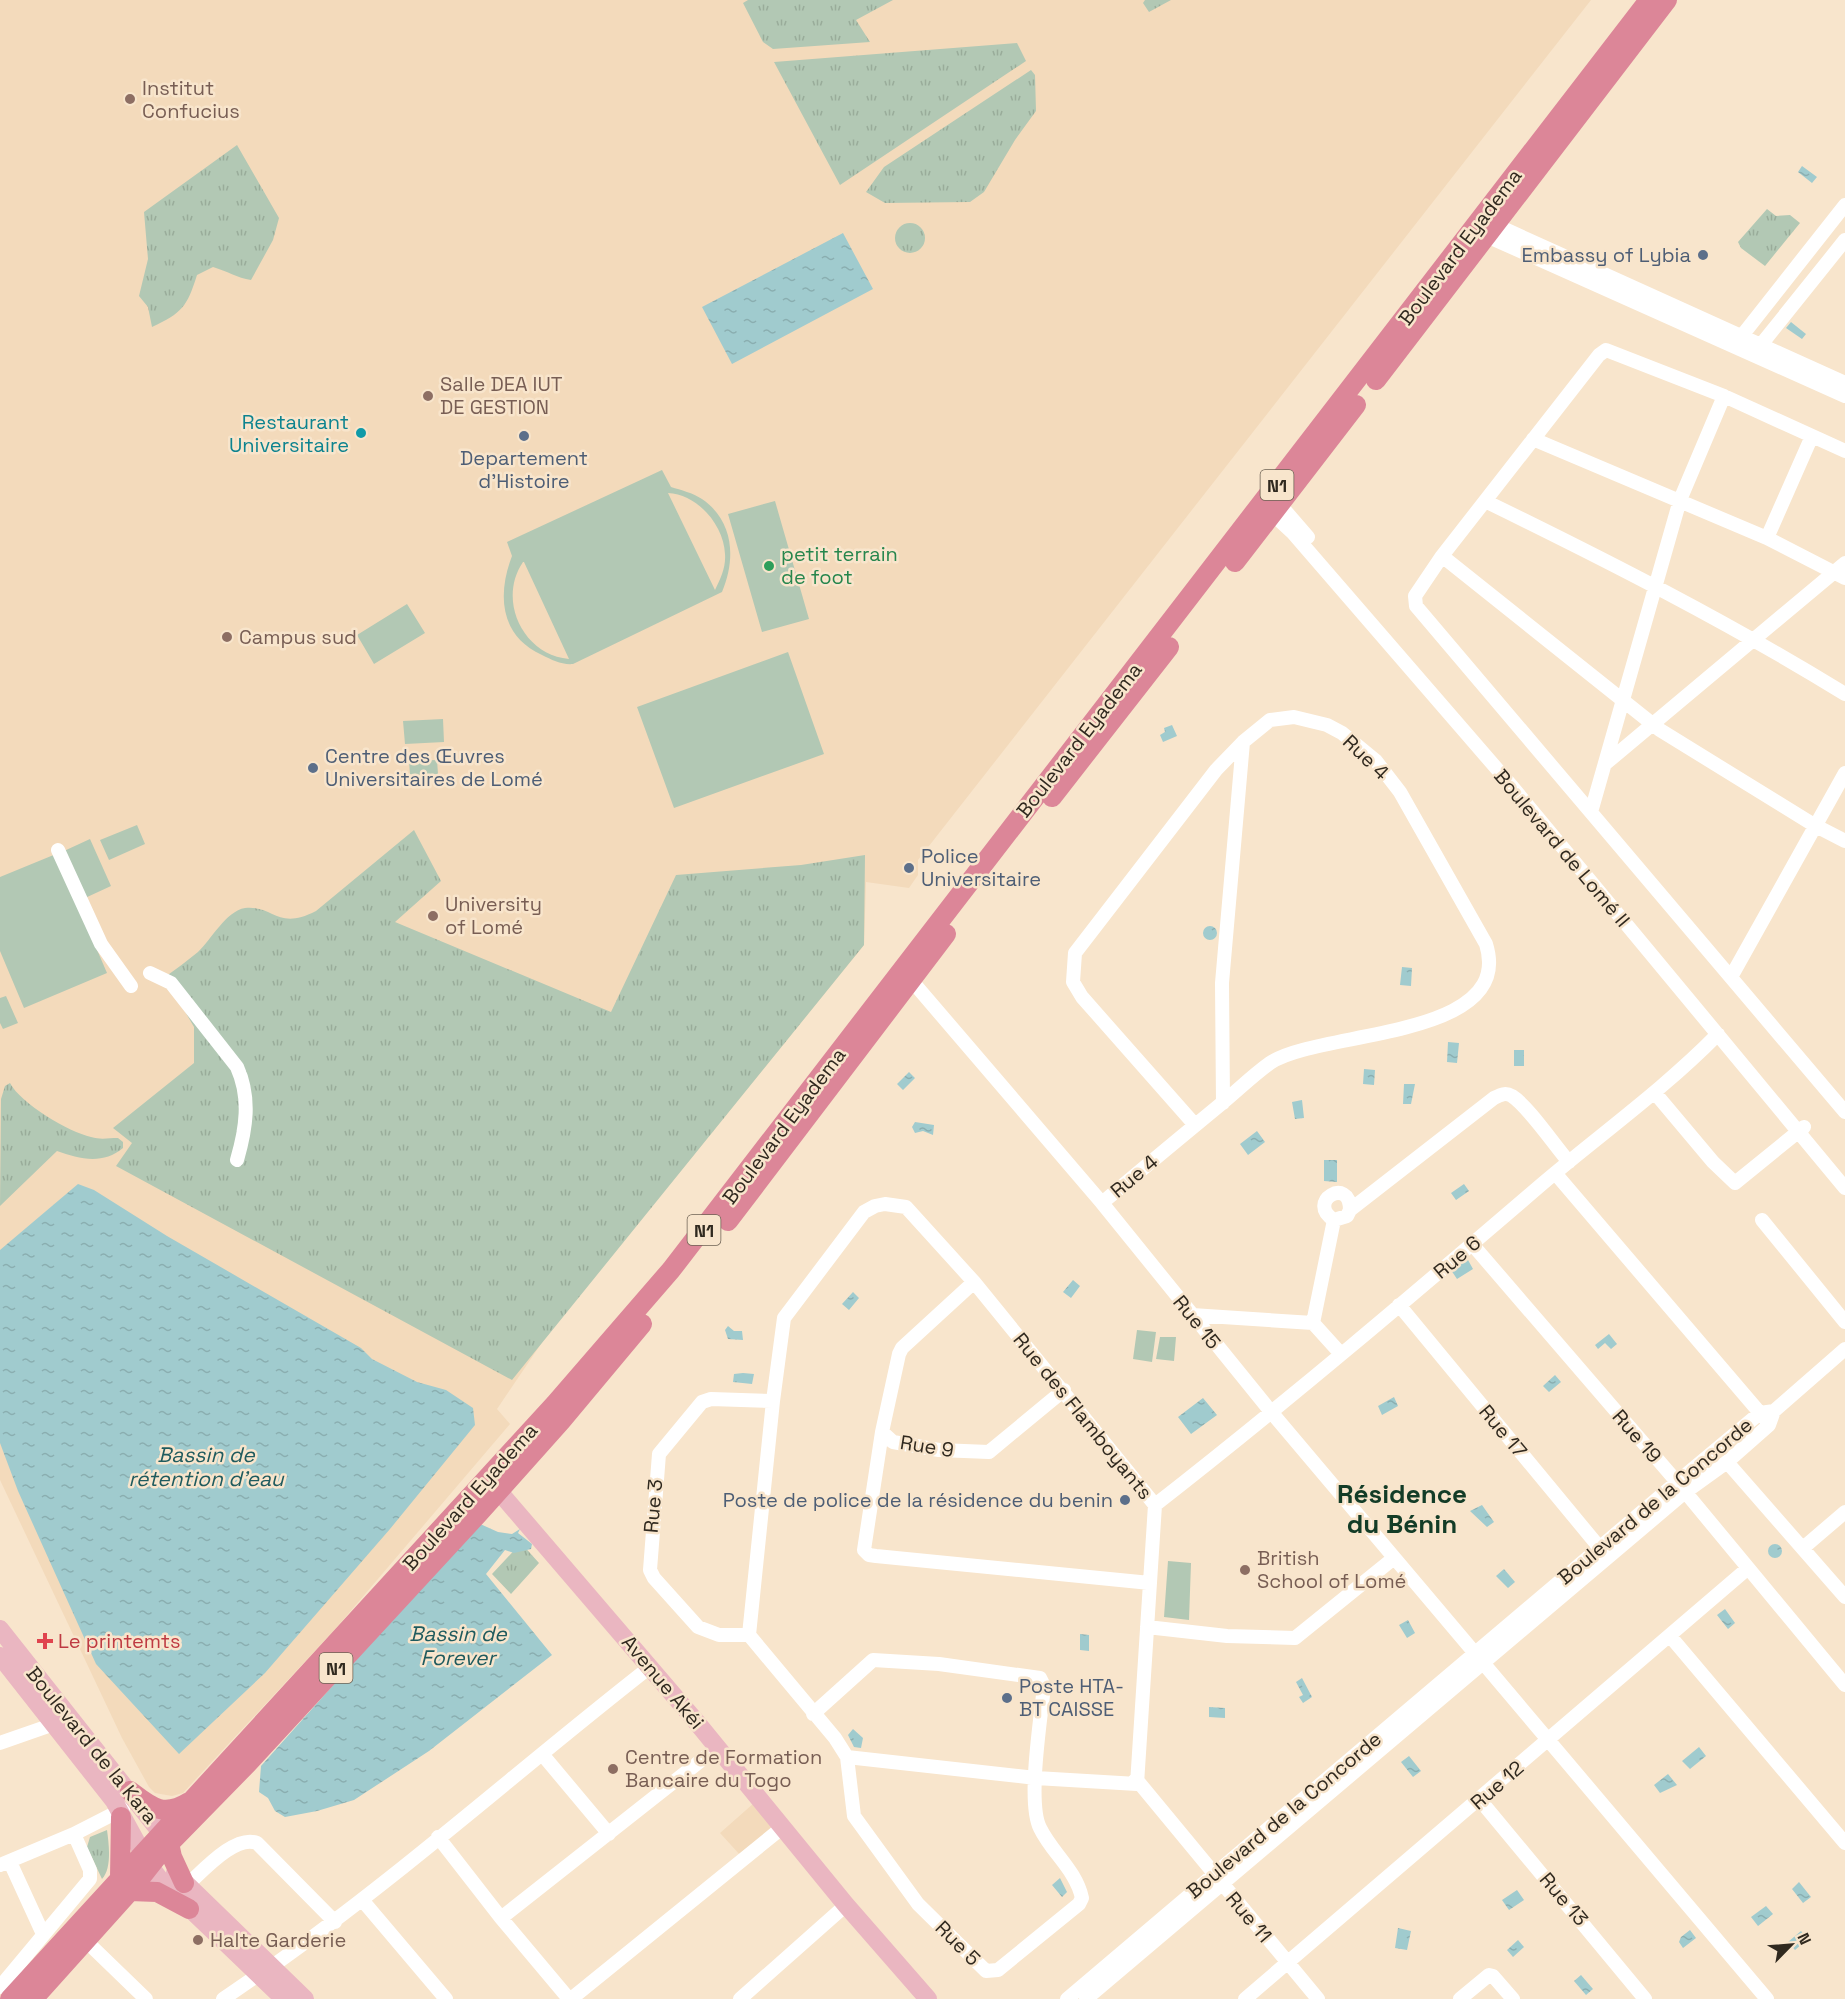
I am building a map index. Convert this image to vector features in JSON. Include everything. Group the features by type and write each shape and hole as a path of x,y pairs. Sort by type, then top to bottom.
{"highway":[{"name":"Boulevard Eyadema","path":"1485,228 1649,0"},
{"name":"Boulevard Eyadema","path":"1485,228 1667,0"},
{"name":"N1","path":"1271,504 1485,228"},
{"name":"Boulevard Eyadema","path":"10,1999 125,1884 191,1800 493,1484 736,1190 906,975 1271,504"},
{"name":"N1","path":"157,1846 248,1763 493,1484"},
{"path":"157,1846 172,1857 185,1894 157,1892 125,1884 121,1806 160,1810 177,1809 191,1800"},
{"name":"N1","path":"33,1999 86,1941 125,1884"}],"main road":[{"name":"Avenue Akéi","path":"493,1484 718,1747 919,1996"},
{"name":"Boulevard de la Kara","path":"0,1629 121,1806 157,1846"},
{"name":"Boulevard de la Kara","path":"0,1656 63,1720"},
{"name":"Boulevard de la Kara","path":"121,1806 157,1846"},
{"path":"157,1846 185,1894 264,1971 305,1999"},
{"path":"264,1971 284,1999"}],"street":[{"path":"1737,341 1845,205"},
{"path":"1485,228 1757,350 1845,396"},
{"path":"1757,350 1844,244 1823,233"},
{"path":"1845,451 1724,396 1606,350 1599,355 1442,556 1417,590 1416,606 1845,1112"},
{"path":"1757,350 1845,383"},
{"path":"1591,812 1680,500 1724,396"},
{"path":"1767,538 1812,436"},
{"path":"1533,439 1680,500 1841,571 1755,639 1605,764"},
{"path":"1485,501 1656,584 1755,639 1845,694"},
{"name":"Boulevard de Lomé II","path":"1271,504 1292,532 1423,686 1474,742 1718,1034 1802,1129 1845,1173"},
{"name":"Boulevard de Lomé II","path":"1271,504 1802,1129 1845,1188"},
{"path":"1442,556 1653,724 1814,825 1845,841"},
{"name":"Rue 4","path":"1101,1203 1270,1063 1287,1054 1309,1047 1385,1035 1455,1010 1478,991 1488,978 1490,958 1449,875 1400,792 1360,747 1327,725 1294,717 1270,720 1243,742 1216,770 1075,953 1073,982 1082,997 1195,1125"},
{"path":"1223,1102 1222,982 1243,742"},
{"path":"1731,977 1845,773"},
{"path":"58,850 101,944 131,986"},
{"path":"150,973 171,983 237,1067 243,1081 247,1114 237,1160"},
{"name":"Rue 15","path":"906,975 1101,1203 1272,1413 1767,1999"},
{"name":"Rue 6","path":"1155,1504 1272,1413 1555,1173 1655,1093 1718,1034"},
{"path":"1655,1093 1731,1182 1738,1182 1802,1129"},
{"path":"1350,1210 1350,1202 1346,1195 1338,1192 1330,1195 1325,1201 1324,1209 1334,1220 1341,1220 1350,1210 1494,1098 1503,1094 1512,1096 1569,1162"},
{"path":"1555,1173 1767,1412 1845,1349"},
{"name":"Rue des Flamboyants","path":"749,1635 773,1401 784,1318 864,1212 874,1206 885,1204 906,1207 974,1282 1064,1389 1155,1504 1136,1779"},
{"path":"1313,1323 1334,1220"},
{"path":"1762,1220 1845,1322"},
{"name":"Rue 19","path":"1472,1244 1680,1487 1845,1685"},
{"name":"Rue 9","path":"974,1282 902,1348 882,1432 892,1442 939,1450 989,1452 1064,1389"},
{"name":"Rue 17","path":"1399,1305 1603,1553"},
{"path":"1192,1315 1313,1323 1341,1354"},
{"name":"Rue 3","path":"749,1635 719,1635 698,1627 654,1578 649,1559 658,1454 702,1402 711,1399 773,1401"},
{"name":"Boulevard de la Concorde","path":"1680,1487 1727,1462 1769,1425 1767,1412"},
{"name":"Boulevard de la Concorde","path":"1067,1999 1218,1879 1767,1412"},
{"path":"882,1432 864,1550 869,1555 1150,1584"},
{"path":"1727,1462 1845,1597"},
{"path":"1803,1548 1845,1512"},
{"path":"1147,1627 1227,1636 1295,1638 1394,1558"},
{"name":"Rue 12","path":"1245,1999 1747,1569"},
{"path":"749,1635 835,1738 847,1757 1036,1778 1137,1784 1136,1779"},
{"path":"1670,1636 1845,1843"},
{"path":"813,1714 873,1660 939,1664 1040,1678 1044,1686 1036,1778"},
{"path":"224,1999 363,1901 438,1837 650,1667"},
{"path":"0,1743 63,1720"},
{"path":"501,1918 718,1747"},
{"path":"542,1754 609,1834"},
{"name":"Rue 5","path":"847,1757 854,1816 918,1904 982,1968 991,1973 1007,1963 1082,1898 1078,1882 1038,1822 1036,1778"},
{"name":"Rue 11","path":"1136,1779 1318,1999"},
{"name":"Rue 13","path":"1480,1800 1645,1999"},
{"path":"43,1934 5,1864 74,1834 121,1806"},
{"path":"438,1837 501,1918 570,1999 783,1827"},
{"path":"0,1987 90,1879 90,1870 74,1834"},
{"path":"185,1894 220,1856 239,1842 249,1840 257,1843 335,1922"},
{"name":"Boulevard de la Concorde","path":"1086,1999 1218,1879"},
{"path":"363,1901 447,1999"},
{"path":"740,1999 846,1905"},
{"path":"86,1941 146,1999"},
{"path":"1460,1999 1489,1976 1493,1976 1512,1999"}],"shaded area":[{"name":"University of Lomé","path":"0,0 1591,0 918,860 918,875 909,888 866,882 864,945 545,1338 497,1409 510,1424 337,1627 183,1793 172,1796 155,1793 149,1787 122,1738 0,1480"},
{"path":"754,1803 774,1827 741,1856 720,1833"}],"green space":[{"path":"748,0 893,0 856,20 870,42 773,49 763,42 743,3"},
{"path":"1145,0 1171,0 1149,12 1143,3"},
{"path":"1017,43 1026,61 840,185 774,62"},
{"path":"1031,70 1035,75 1036,111 1015,140 984,192 970,202 885,203 866,192 884,167"},
{"path":"237,145 279,218 273,240 251,280 213,267 197,275 190,295 177,313 152,327 148,307 139,296 148,259 144,212"},
{"path":"1767,209 1776,216 1790,215 1800,223 1765,266 1741,248 1738,242"},
{"path":"910,223 921,227 925,238 921,249 910,253 899,249 895,238 899,227"},
{"path":"662,470 671,487 702,499 721,518 729,541 729,567 722,592 573,664 565,664 528,647 517,637 510,626 504,599 504,585 512,556 507,542","holes":["668,493 679,495 699,505 720,532 725,559 723,572 715,590","524,562 569,659 539,648 527,637 519,623 514,608 513,593 516,577"]},
{"name":"petit terrain de foot","path":"775,501 809,619 762,632 728,514"},
{"path":"407,604 425,633 374,664 357,635"},
{"path":"788,652 824,754 674,808 637,707"},
{"path":"443,719 444,742 405,744 403,721"},
{"path":"437,760 438,774 410,775 409,761"},
{"path":"137,825 145,844 109,860 100,840"},
{"path":"414,830 441,881 395,922 611,1012 676,875 801,865 865,855 864,945 512,1380 116,1166 132,1143 113,1128 194,1063 194,1027 165,977 198,952 231,914 245,908 255,908 293,919 316,911"},
{"path":"90,839 111,886 85,898 64,851"},
{"path":"56,854 107,973 24,1008 0,951 0,877"},
{"path":"6,996 18,1023 3,1029 0,1023 0,998"},
{"path":"10,1083 24,1100 46,1116 95,1138 118,1138 123,1142 123,1148 99,1159 82,1158 57,1151 0,1206 1,1099 5,1086"},
{"path":"1137,1330 1156,1332 1152,1362 1133,1359"},
{"path":"1160,1337 1176,1337 1174,1361 1156,1359"},
{"path":"521,1543 539,1563 511,1594 492,1574"},
{"path":"1168,1561 1191,1563 1189,1620 1164,1617"},
{"path":"107,1830 109,1863 102,1879 87,1847 90,1837"}],"water":[{"path":"1802,166 1817,177 1812,183 1798,172"},
{"path":"843,233 873,289 732,364 702,307"},
{"path":"1791,322 1806,334 1802,339 1786,328"},
{"path":"1172,725 1177,736 1163,742 1160,735 1165,732 1164,728"},
{"path":"1210,926 1215,928 1217,933 1215,938 1210,940 1205,938 1203,933 1205,928"},
{"path":"1402,967 1412,968 1411,986 1400,985"},
{"path":"1448,1042 1459,1043 1457,1063 1447,1062"},
{"path":"1514,1050 1524,1050 1524,1066 1514,1066"},
{"path":"1364,1069 1375,1070 1374,1085 1363,1084"},
{"path":"909,1072 915,1078 903,1090 897,1084"},
{"path":"1404,1084 1415,1084 1411,1104 1403,1104"},
{"path":"1302,1100 1304,1118 1295,1119 1292,1102"},
{"path":"915,1122 934,1125 933,1135 923,1131 915,1133 912,1127"},
{"path":"1257,1131 1265,1142 1248,1155 1240,1144"},
{"path":"1324,1160 1337,1160 1337,1182 1324,1181"},
{"name":"Bassin de rétention d'eau","path":"78,1184 94,1190 167,1236 361,1348 372,1359 417,1382 446,1390 473,1408 475,1425 390,1529 265,1673 179,1754 96,1664 18,1491 0,1443 0,1250"},
{"path":"1464,1184 1469,1191 1456,1200 1451,1193"},
{"path":"1468,1260 1473,1269 1457,1279 1451,1270"},
{"path":"1073,1280 1080,1286 1071,1298 1063,1292"},
{"path":"853,1292 859,1298 849,1310 842,1304"},
{"path":"728,1326 734,1331 742,1331 743,1340 728,1339 725,1330"},
{"path":"1609,1334 1617,1344 1611,1349 1605,1343 1598,1349 1595,1345"},
{"path":"734,1374 754,1374 752,1384 733,1382"},
{"path":"1555,1375 1561,1382 1549,1392 1543,1386"},
{"path":"1394,1397 1398,1406 1382,1415 1378,1406"},
{"path":"1203,1398 1217,1415 1191,1434 1178,1417"},
{"path":"1482,1505 1494,1522 1487,1527 1470,1511"},
{"name":"Bassin de Forever","path":"478,1523 498,1532 512,1534 520,1529 518,1533 532,1544 531,1549 514,1553 505,1550 486,1574 552,1655 429,1751 354,1800 317,1811 285,1817 275,1811 268,1798 259,1792 261,1766"},
{"path":"1775,1544 1780,1546 1782,1551 1780,1556 1775,1558 1770,1556 1768,1551 1770,1546"},
{"path":"1504,1569 1515,1582 1508,1588 1496,1576"},
{"path":"1725,1609 1735,1623 1728,1629 1717,1615"},
{"path":"1408,1620 1415,1633 1407,1638 1399,1625"},
{"path":"1080,1634 1089,1635 1089,1651 1080,1650"},
{"path":"1302,1678 1312,1697 1303,1703 1299,1697 1303,1695 1296,1682"},
{"path":"1209,1707 1225,1708 1225,1718 1209,1717"},
{"path":"853,1729 863,1738 861,1748 854,1747 848,1735"},
{"path":"1699,1747 1706,1756 1690,1769 1682,1761"},
{"path":"1409,1756 1421,1771 1413,1777 1401,1762"},
{"path":"1668,1774 1677,1785 1660,1793 1654,1785"},
{"path":"1060,1878 1067,1892 1062,1897 1052,1885"},
{"path":"1799,1882 1811,1897 1803,1903 1792,1889"},
{"path":"1517,1890 1524,1900 1509,1910 1502,1900"},
{"path":"1766,1906 1773,1914 1758,1926 1751,1917"},
{"path":"1398,1928 1411,1931 1407,1950 1395,1948"},
{"path":"1690,1930 1696,1938 1683,1948 1679,1942 1681,1937"},
{"path":"1801,1931 1808,1939 1795,1950 1788,1942"},
{"path":"1518,1940 1524,1947 1513,1957 1507,1950"},
{"path":"1581,1975 1593,1989 1586,1995 1574,1981"}],"place":[{"name":"Institut Confucius","path":"130,99"},
{"name":"Embassy of Lybia","path":"1703,255"},
{"name":"Salle DEA IUT DE GESTION","path":"428,396"},
{"name":"Restaurant Universitaire","path":"361,433"},
{"name":"Departement d'Histoire","path":"524,436"},
{"name":"petit terrain de foot","path":"769,566"},
{"name":"Campus sud","path":"227,637"},
{"name":"Centre des Œuvres Universitaires de Lomé","path":"313,768"},
{"name":"Police Universitaire","path":"909,868"},
{"name":"University of Lomé","path":"433,916"},
{"name":"Poste de police de la résidence du benin","path":"1125,1500"},
{"name":"British School of Lomé","path":"1245,1570"},
{"name":"Le printemts","path":"45,1641"},
{"name":"Poste HTA- BT CAISSE","path":"1007,1698"},
{"name":"Centre de Formation Bancaire du Togo","path":"613,1769"},
{"name":"Halte Garderie","path":"198,1940"}],"district":[{"name":"Résidence du Bénin","path":"1402,1509"}]}
